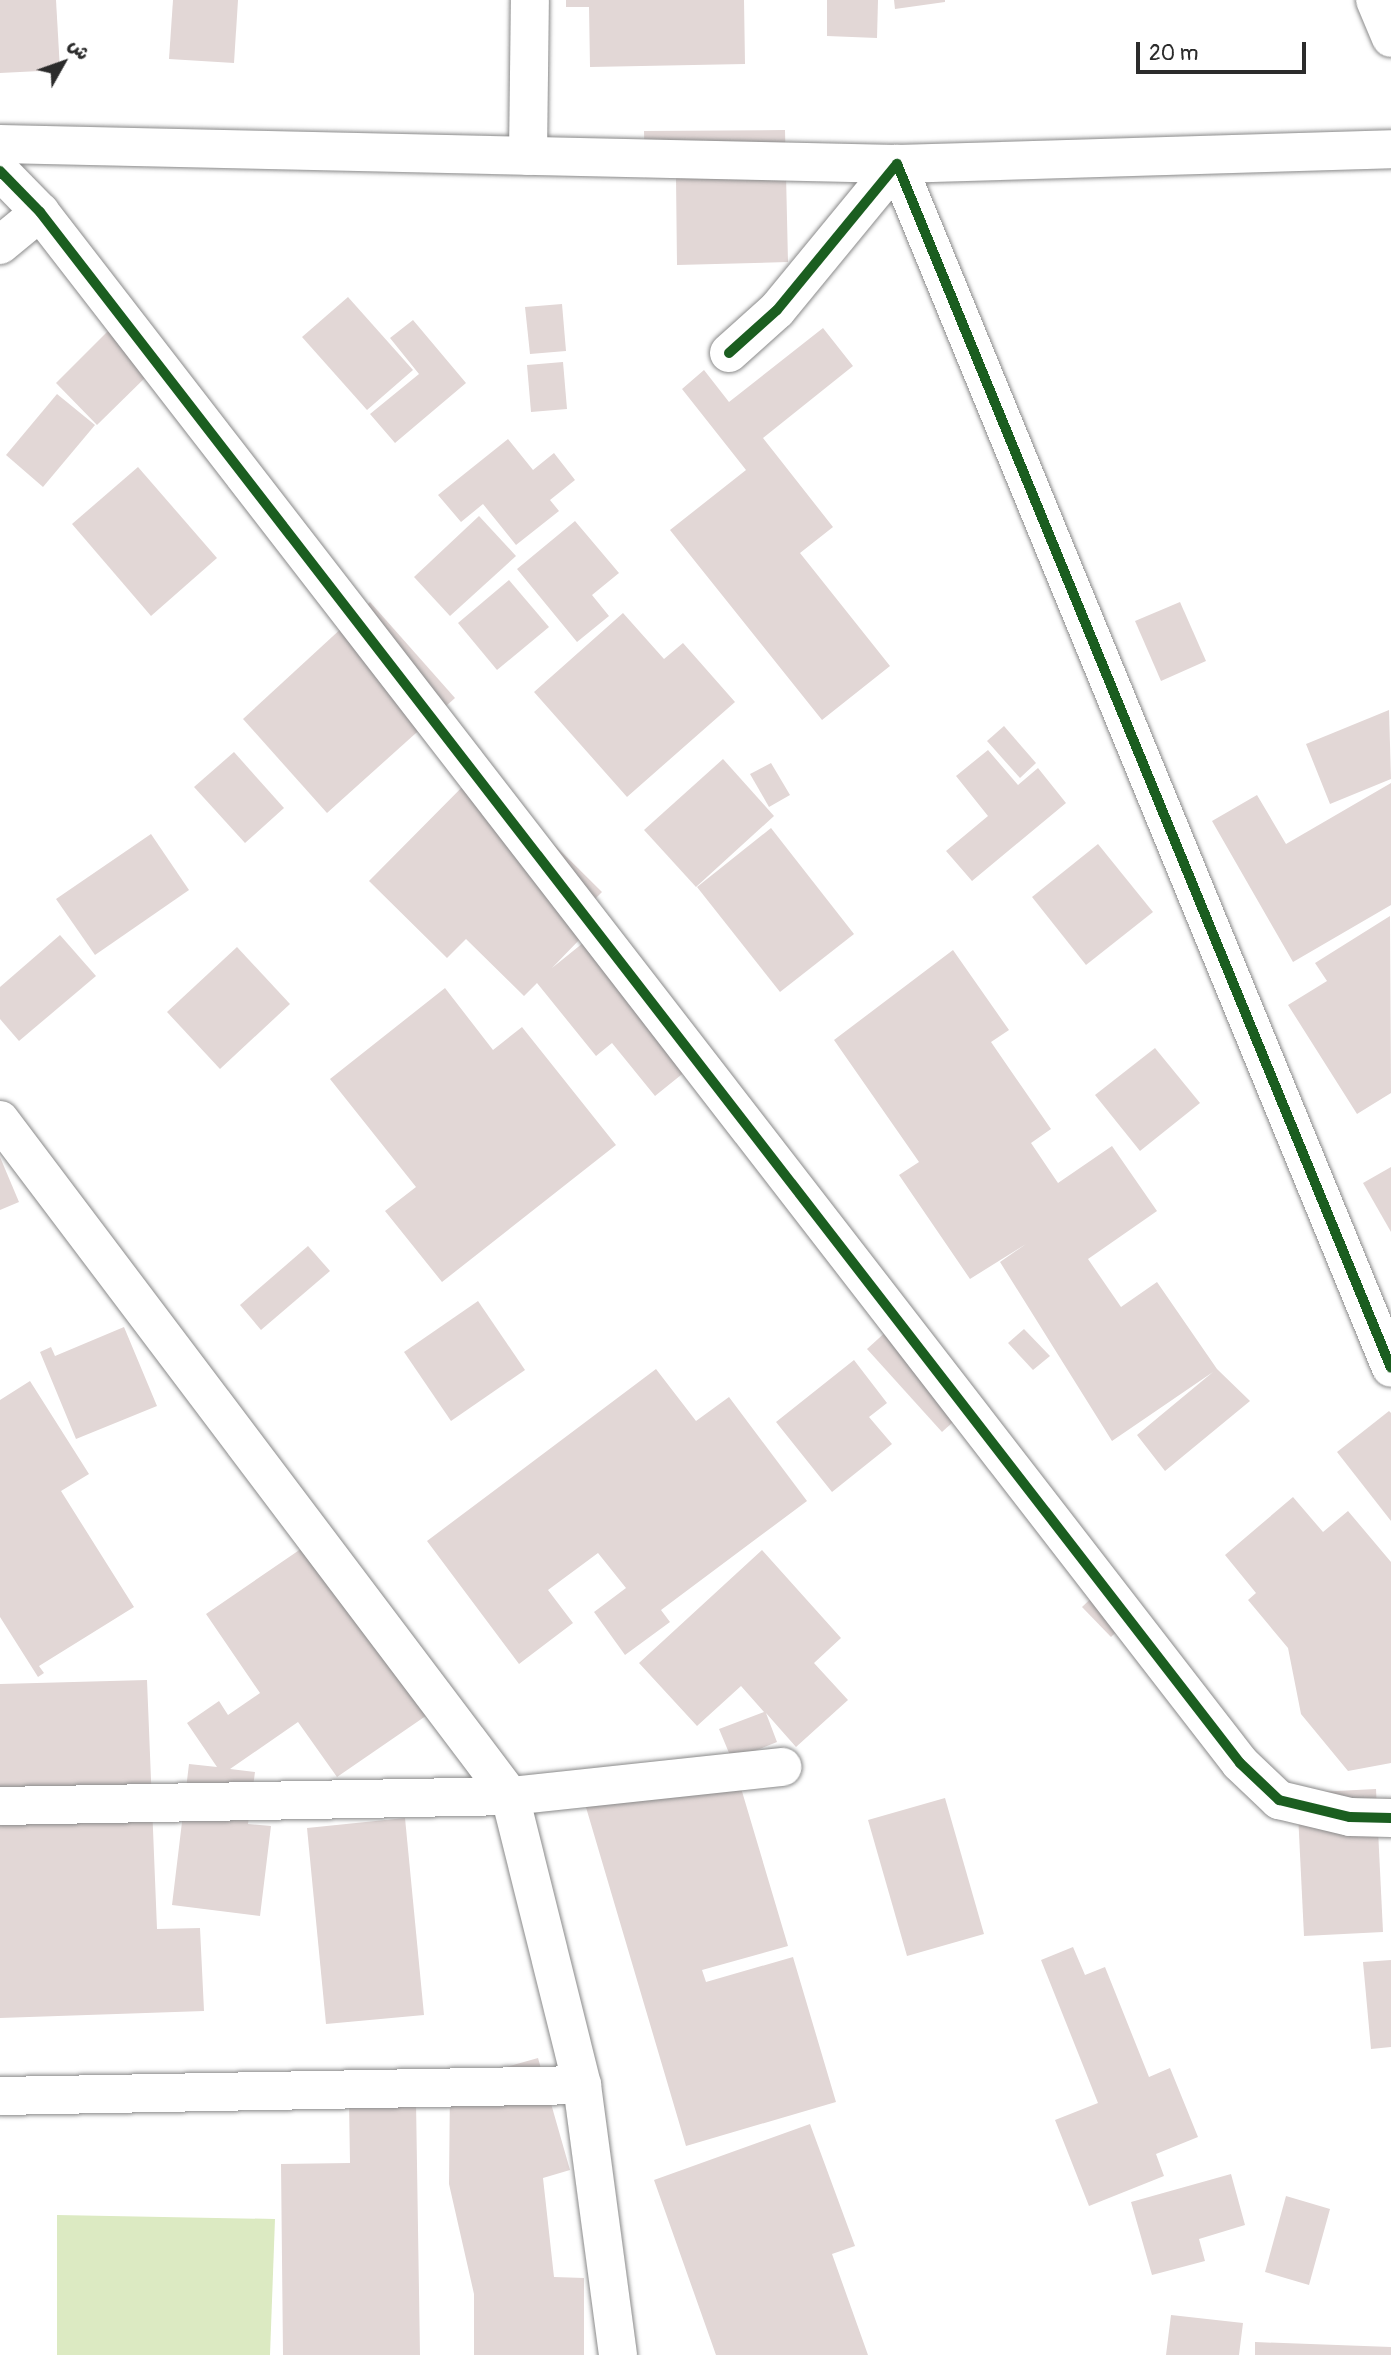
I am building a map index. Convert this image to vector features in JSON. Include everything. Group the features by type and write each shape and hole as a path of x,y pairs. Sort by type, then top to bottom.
{"street":[{"path":"528,156 530,0"},
{"path":"1374,0 1391,38"},
{"path":"0,144 897,164 1391,149"},
{"path":"729,353 777,310 897,164"},
{"path":"897,164 1383,1326 1391,1368"},
{"path":"0,171 40,212 1240,1763 1279,1800 1350,1817 1391,1818"},
{"path":"0,245 40,212"},
{"path":"0,1121 510,1796 582,2085 618,2355"},
{"path":"0,1806 510,1796 782,1767"},
{"path":"0,2096 582,2085"}],"green space":[{"path":"57,2215 275,2219 270,2355 57,2355"}],"building":[{"path":"0,0 56,0 60,70 0,73"},
{"path":"173,0 238,0 234,63 169,59"},
{"path":"566,0 744,0 745,64 590,67 589,7 566,7"},
{"path":"827,0 878,0 877,38 827,36"},
{"path":"894,0 945,0 945,2 895,9"},
{"path":"785,130 788,262 677,265 676,177 645,178 644,131"},
{"path":"348,297 413,370 367,410 302,337"},
{"path":"562,304 566,351 530,354 525,307"},
{"path":"413,320 466,383 395,443 370,414 419,374 390,338"},
{"path":"112,327 154,369 97,425 56,383"},
{"path":"823,328 853,366 763,438 833,527 800,553 890,666 822,720 670,530 746,470 682,389 704,370 729,402"},
{"path":"563,362 567,409 531,412 527,365"},
{"path":"57,394 95,425 43,487 6,455"},
{"path":"508,439 533,470 554,453 575,480 550,500 559,511 516,545 483,504 461,522 438,495"},
{"path":"138,467 217,558 151,616 72,524"},
{"path":"479,516 516,556 450,616 414,577"},
{"path":"575,521 619,573 592,595 609,616 577,642 517,569"},
{"path":"509,580 549,627 497,670 458,623"},
{"path":"370,602 455,698 327,813 243,719"},
{"path":"1180,602 1206,661 1161,681 1135,621"},
{"path":"623,613 664,659 683,643 735,702 627,797 534,692"},
{"path":"1389,710 1391,779 1330,804 1306,744"},
{"path":"1004,726 1036,763 1020,778 987,741"},
{"path":"988,750 1018,785 1038,768 1066,803 972,881 946,851 988,816 956,776"},
{"path":"234,752 284,808 245,843 194,787"},
{"path":"723,759 774,816 696,887 644,830"},
{"path":"771,763 790,795 769,807 750,774"},
{"path":"479,770 602,892 569,925 582,937 552,968 604,926 707,1054 655,1096 612,1043 596,1056 537,983 524,996 466,939 447,958 369,881"},
{"path":"1391,783 1391,905 1293,962 1212,821 1257,795 1286,844"},
{"path":"771,828 854,934 780,992 697,887"},
{"path":"151,834 189,890 95,955 56,899"},
{"path":"1098,844 1153,912 1086,965 1032,897"},
{"path":"1390,916 1391,1093 1357,1114 1288,1005 1327,981 1315,963"},
{"path":"60,935 96,976 19,1041 0,1019 0,987"},
{"path":"237,947 290,1004 220,1069 167,1012"},
{"path":"953,950 1009,1030 991,1042 1051,1129 1031,1143 1058,1183 1112,1146 1157,1211 1088,1259 1121,1307 1157,1282 1217,1369 1250,1401 1165,1471 1137,1435 1213,1372 1112,1441 1000,1262 1026,1244 970,1279 899,1175 919,1162 834,1040"},
{"path":"445,988 493,1050 522,1027 616,1145 442,1282 385,1211 416,1187 330,1079"},
{"path":"1155,1048 1200,1103 1140,1151 1095,1095"},
{"path":"0,1157 19,1202 0,1210"},
{"path":"1391,1167 1391,1232 1363,1183"},
{"path":"308,1246 330,1271 261,1330 240,1305"},
{"path":"478,1301 525,1370 451,1421 404,1352"},
{"path":"900,1319 975,1402 942,1432 867,1349"},
{"path":"124,1327 157,1406 76,1439 40,1352 51,1347 55,1356"},
{"path":"1024,1329 1050,1356 1033,1370 1008,1343"},
{"path":"854,1360 887,1403 869,1417 892,1444 832,1492 776,1422"},
{"path":"656,1369 696,1421 729,1397 807,1501 661,1610 670,1622 625,1655 594,1612 626,1588 598,1553 548,1590 573,1623 519,1664 427,1541"},
{"path":"30,1381 89,1474 61,1491 134,1607 39,1666 44,1673 38,1677 0,1617 0,1400"},
{"path":"1389,1411 1391,1413 1391,1521 1337,1452"},
{"path":"1293,1497 1323,1532 1348,1511 1391,1562 1391,1763 1348,1771 1301,1714 1288,1648 1248,1600 1256,1593 1225,1555"},
{"path":"314,1540 433,1711 337,1777 298,1722 230,1769 255,1772 248,1824 271,1826 260,1916 172,1905 189,1764 217,1767 187,1723 219,1701 228,1715 260,1693 206,1614"},
{"path":"762,1550 841,1638 814,1663 848,1700 796,1747 766,1713 777,1742 732,1760 719,1729 764,1712 741,1686 697,1726 639,1663"},
{"path":"1099,1591 1127,1622 1111,1637 1082,1607"},
{"path":"147,1680 157,1929 200,1928 204,2011 0,2018 0,1684"},
{"path":"679,1759 689,1792 738,1778 788,1946 702,1970 706,1982 793,1957 836,2102 686,2146 580,1787"},
{"path":"1376,1789 1383,1932 1304,1936 1297,1793"},
{"path":"945,1798 984,1934 907,1956 868,1820"},
{"path":"405,1818 424,2015 326,2024 307,1828"},
{"path":"1073,1947 1085,1975 1105,1967 1149,2077 1170,2068 1198,2137 1156,2154 1164,2176 1089,2206 1055,2120 1098,2103 1041,1960"},
{"path":"1391,1960 1391,2047 1371,2049 1363,1962"},
{"path":"538,2058 570,2170 543,2178 554,2277 584,2278 584,2355 474,2355 474,2294 449,2184 450,2083"},
{"path":"416,2101 420,2355 283,2355 281,2164 350,2163 349,2102"},
{"path":"810,2124 855,2246 832,2254 868,2355 716,2355 654,2180"},
{"path":"1231,2174 1245,2225 1199,2239 1205,2261 1152,2275 1131,2202"},
{"path":"1286,2196 1330,2209 1309,2285 1265,2272"},
{"path":"1171,2315 1243,2323 1239,2355 1166,2355"},
{"path":"1255,2342 1391,2347 1391,2355 1255,2355"}],"cycle path":[{"path":"729,353 777,310 897,164 1391,1368"},
{"path":"0,171 40,212 1240,1763 1279,1800 1350,1817 1391,1818"}]}
